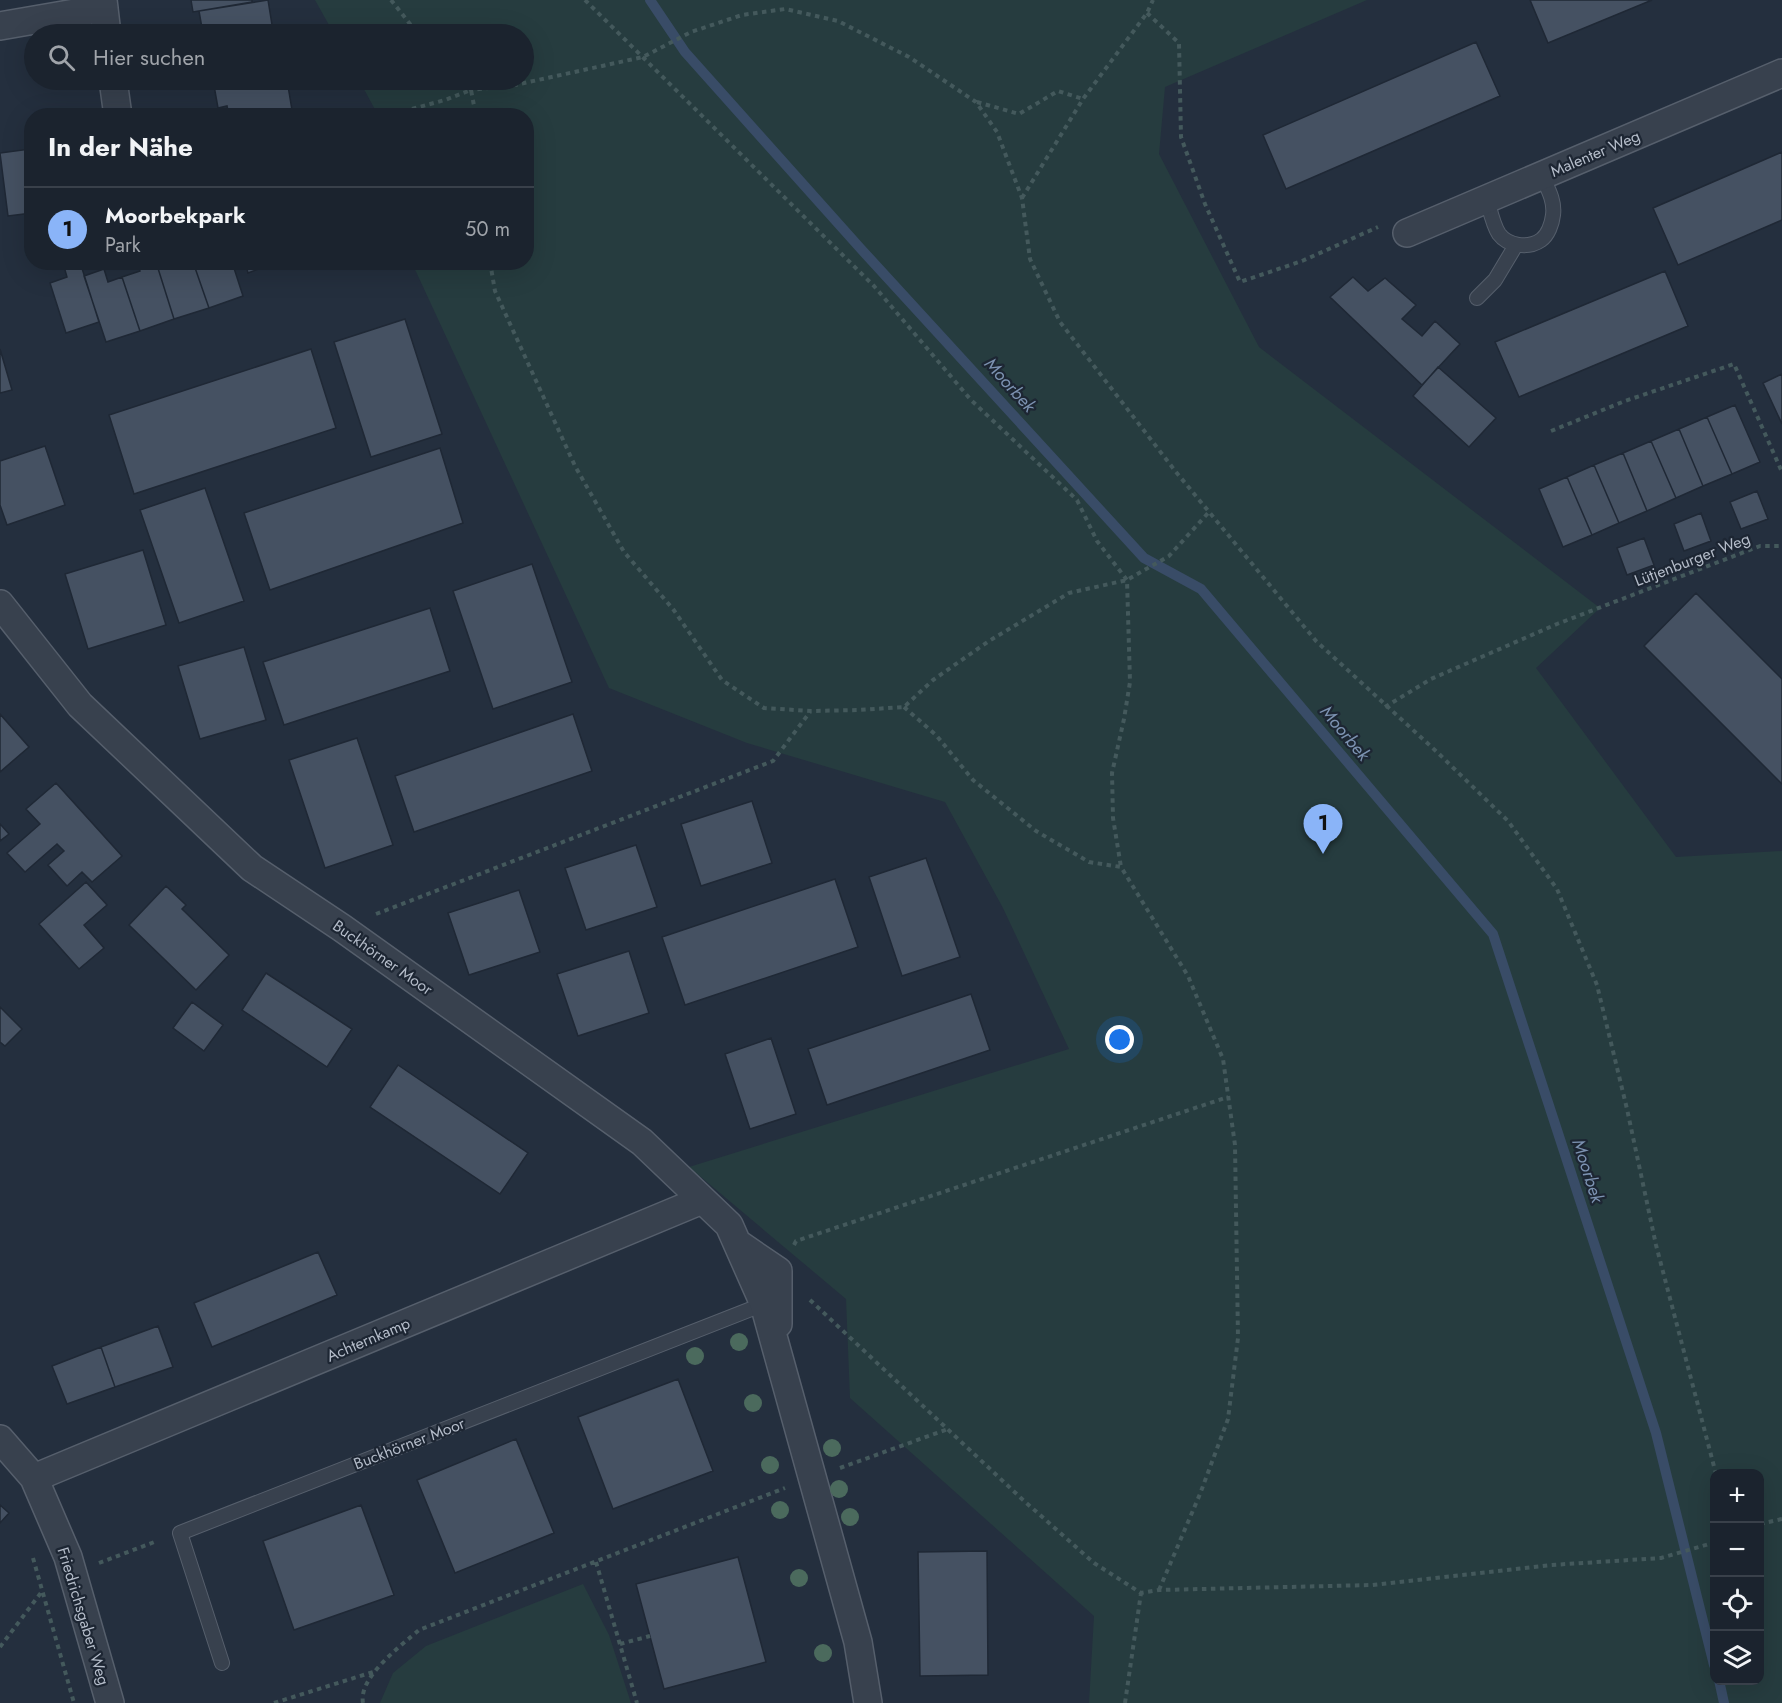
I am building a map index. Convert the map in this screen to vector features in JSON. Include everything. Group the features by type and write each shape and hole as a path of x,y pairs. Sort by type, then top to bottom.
{"street":[{"path":"0,26 105,14"},
{"name":"Malenter Weg","path":"1407,233 1782,73"},
{"path":"114,90 117,108"},
{"name":"Buckhörner Moor","path":"0,604 80,705 252,868 342,927 642,1142 729,1225 764,1304 858,1642 868,1703"},
{"name":"Achternkamp","path":"34,1478 702,1200"},
{"path":"736,1242 778,1271 779,1357"},
{"name":"Friedrichsgaber Weg","path":"0,1439 34,1478 70,1565 110,1703"}],"lane":[{"path":"1486,199 1498,232 1505,240 1516,245 1528,245 1541,240 1551,227 1553,214 1552,197 1542,176"},
{"path":"1477,298 1495,279 1516,245"},
{"name":"Buckhörner Moor","path":"180,1533 764,1304"},
{"path":"180,1533 222,1663"}],"path":[{"path":"391,0 410,24"},
{"path":"585,0 874,286 971,400 1077,500 1097,541 1126,580 1130,682 1112,773 1113,818 1121,867 1188,976 1223,1059 1234,1145 1238,1338 1228,1419 1200,1494 1159,1590"},
{"path":"1022,198 1083,99 1147,13 1153,0"},
{"path":"534,81 643,57 691,32 742,15 785,9 838,21 909,57 976,102 1019,114 1058,91 1083,99"},
{"path":"1147,13 1179,43 1181,137 1205,204 1240,282 1302,261 1399,218 1407,233"},
{"path":"416,108 471,90 474,108"},
{"path":"976,102 998,132 1022,198 1030,259 1060,322 1176,472 1316,641 1508,821 1557,889 1597,985 1627,1109 1656,1245 1715,1469"},
{"path":"491,270 495,291 575,466 624,552 673,609 722,680 764,708 811,711 904,707 942,673 989,641 1069,593 1126,580 1169,556 1209,512"},
{"path":"1551,431 1625,401 1734,364 1782,472"},
{"name":"Lütjenburger Weg","path":"1386,706 1431,679 1611,602 1760,546 1782,546"},
{"path":"904,707 936,735 973,780 1036,831 1089,862 1121,867"},
{"path":"342,927 773,761 811,711"},
{"path":"1228,1097 796,1241 778,1271 1094,1563 1141,1593 1159,1590 1372,1585 1551,1565 1661,1558 1710,1543"},
{"path":"363,1703 362,1699 370,1677 390,1654 419,1630 812,1478 948,1429"},
{"path":"1764,1523 1782,1519"},
{"path":"0,1647 42,1591 70,1565 180,1533"},
{"path":"32,1557 74,1703"},
{"path":"596,1562 637,1703"},
{"path":"1125,1703 1141,1593"},
{"path":"620,1644 650,1636"},
{"path":"274,1703 375,1672"}],"green space":[{"path":"315,0 1367,0 1165,87 1159,154 1259,347 1600,608 1536,668 1676,857 1782,851 1782,1703 1089,1703 1094,1616 850,1398 846,1299 689,1167 1069,1049 1003,908 945,802 747,743 609,688 415,270 534,270 534,108 374,108 364,90 534,90 534,24 328,24"},
{"path":"583,1584 609,1635 631,1703 380,1703 393,1673 426,1646"}],"building":[{"path":"191,0 252,0 252,2 193,12"},
{"path":"268,0 272,24 201,24 199,11"},
{"path":"1530,0 1652,0 1548,43"},
{"path":"1476,42 1500,96 1286,189 1263,135"},
{"path":"215,90 289,90 292,108 227,108 227,106 218,108"},
{"path":"24,150 24,214 8,216 0,153"},
{"path":"1782,152 1782,220 1678,265 1653,208"},
{"path":"65,270 83,270 99,322 66,333 50,283 67,277"},
{"path":"104,270 108,282 122,277 140,331 106,342 84,276"},
{"path":"159,270 174,319 140,331 122,277 140,271"},
{"path":"159,270 196,270 209,308 174,319"},
{"path":"196,270 235,270 243,296 209,308"},
{"path":"1665,271 1688,326 1519,397 1495,342"},
{"path":"1353,277 1368,291 1385,278 1416,305 1402,319 1422,336 1435,321 1460,344 1422,385 1330,297"},
{"path":"405,319 442,434 371,457 334,342"},
{"path":"0,349 12,390 0,393"},
{"path":"311,349 336,428 134,494 109,415"},
{"path":"1438,367 1496,418 1469,447 1413,396"},
{"path":"1782,374 1782,424 1763,383"},
{"path":"1735,405 1760,462 1732,474 1707,417"},
{"path":"1707,417 1732,474 1703,486 1679,429"},
{"path":"1679,429 1703,486 1676,498 1651,441"},
{"path":"1651,441 1676,498 1647,511 1623,453"},
{"path":"45,446 65,505 7,525 0,505 0,461"},
{"path":"440,448 463,523 270,590 244,513"},
{"path":"1623,453 1647,511 1619,523 1594,465"},
{"path":"1594,465 1619,523 1592,535 1567,477"},
{"path":"1567,477 1592,535 1563,547 1539,489"},
{"path":"205,488 244,601 179,623 140,510"},
{"path":"1757,491 1768,519 1741,529 1730,502"},
{"path":"1701,513 1711,541 1684,551 1674,524"},
{"path":"1644,538 1654,565 1627,575 1617,548"},
{"path":"143,550 166,625 88,649 65,574"},
{"path":"532,564 572,682 493,709 453,591"},
{"path":"1696,593 1782,679 1782,784 1644,646"},
{"path":"430,608 450,671 284,725 263,662"},
{"path":"244,647 266,720 200,739 178,666"},
{"path":"0,714 29,747 0,772"},
{"path":"573,714 592,771 414,832 395,776"},
{"path":"357,738 393,845 325,868 289,760"},
{"path":"56,783 122,856 92,882 82,872 67,886 48,865 64,851 57,844 25,872 7,853 40,824 26,809"},
{"path":"752,801 772,863 701,886 681,824"},
{"path":"0,824 9,834 0,841"},
{"path":"636,845 657,907 586,930 565,868"},
{"path":"926,858 960,957 902,976 869,877"},
{"path":"835,879 858,947 685,1005 662,937"},
{"path":"86,882 107,905 84,925 104,948 79,969 39,924"},
{"path":"166,886 186,905 182,909 229,955 196,990 129,925"},
{"path":"519,890 540,952 469,975 448,913"},
{"path":"629,951 649,1013 578,1036 557,974"},
{"path":"266,973 352,1029 327,1067 242,1010"},
{"path":"971,994 990,1050 827,1105 808,1049"},
{"path":"192,1002 223,1025 204,1051 173,1028"},
{"path":"0,1007 22,1029 5,1046 0,1042"},
{"path":"771,1038 796,1114 750,1129 725,1054"},
{"path":"398,1065 528,1153 500,1194 370,1107"},
{"path":"318,1252 337,1295 212,1347 194,1303"},
{"path":"158,1326 173,1367 115,1387 101,1347"},
{"path":"101,1347 115,1387 67,1404 52,1366"},
{"path":"678,1379 713,1471 613,1509 578,1417"},
{"path":"516,1439 554,1533 455,1573 417,1480"},
{"path":"0,1505 9,1513 0,1523"},
{"path":"361,1505 394,1595 294,1630 263,1541"},
{"path":"987,1551 988,1675 920,1676 918,1552"},
{"path":"738,1557 766,1662 664,1689 636,1584"}],"waterway":[{"name":"Moorbek","path":"650,0 685,52 861,249 1144,558 1201,589 1493,934 1656,1433 1710,1649"},
{"name":"Moorbek","path":"1720,1685 1724,1703"}],"place":[{"name":"Moorbekpark","path":"1323,854"}]}
